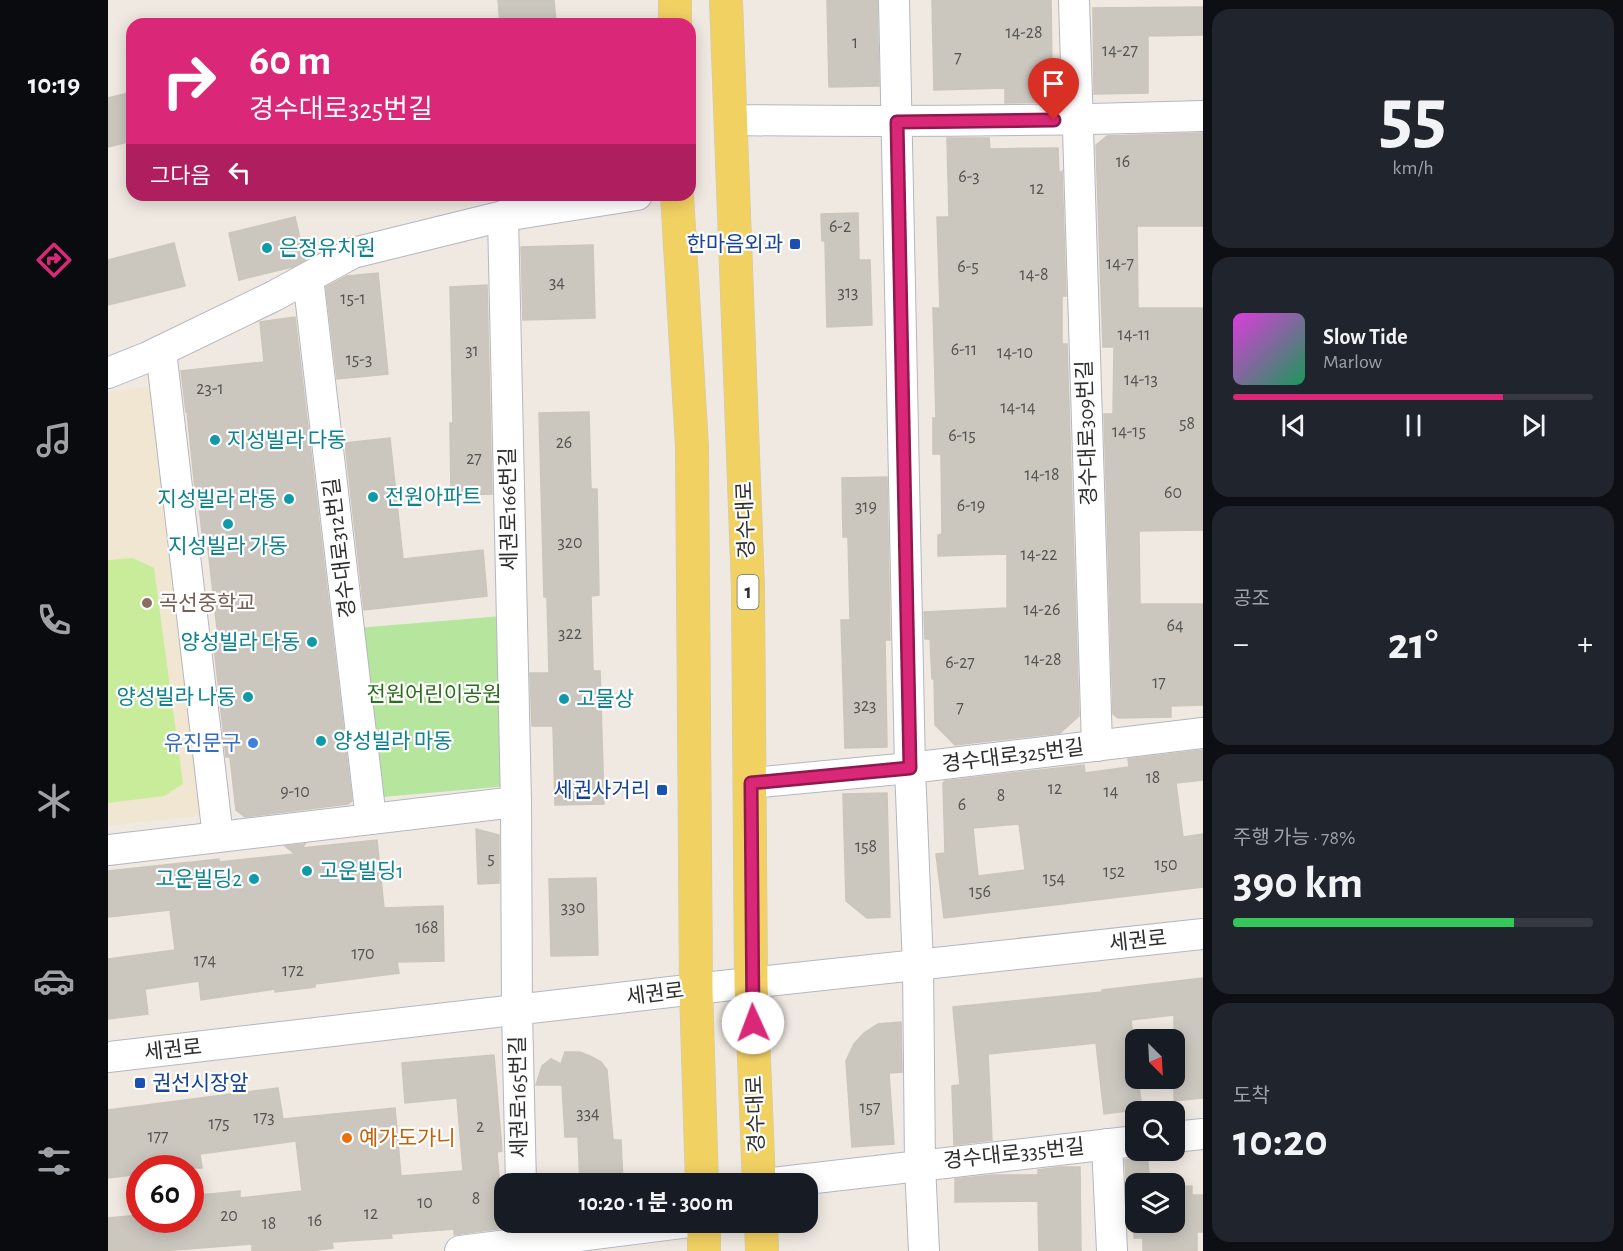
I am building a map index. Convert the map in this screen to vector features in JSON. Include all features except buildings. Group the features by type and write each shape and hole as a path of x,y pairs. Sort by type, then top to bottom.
{"main road":[{"path":"675,0 675,18"},
{"name":"경수대로","path":"726,0 748,589 751,984 760,1173"},
{"path":"677,201 692,447 696,990 702,1173"},
{"path":"704,1233 704,1251"},
{"path":"761,1233 762,1251"}],"street":[{"path":"894,0 910,768 918,966 920,1165"},
{"name":"경수대로309번길","path":"1074,0 1096,746"},
{"path":"731,120 897,122 1203,116"},
{"path":"108,373 161,351 308,278 353,253 503,216 599,201"},
{"name":"세권로166번길","path":"503,216 516,802 517,1011"},
{"name":"경수대로312번길","path":"308,278 371,819"},
{"path":"161,351 218,837"},
{"name":"경수대로325번길","path":"751,783 910,768 1203,733"},
{"path":"108,850 516,802"},
{"name":"세권로","path":"108,1057 1203,934"},
{"name":"세권로165번길","path":"517,1011 521,1173"},
{"path":"1185,1136 1203,1134"},
{"name":"경수대로335번길","path":"818,1177 1121,1143 1112,1251"},
{"name":"경수대로335번길","path":"920,1165 924,1251"},
{"path":"460,1251 523,1239 582,1233"}],"shaded area":[{"name":"곡선중학교","path":"160,385 212,814 108,826 108,392"}],"green space":[{"path":"133,558 154,568 183,784 164,796 108,803 108,560"},
{"name":"전원어린이공원","path":"502,616 508,786 371,798 357,628"}],"place":[{"name":"한마음외과","path":"795,244"},
{"name":"은정유치원","path":"267,248"},
{"name":"지성빌라 다동","path":"215,440"},
{"name":"전원아파트","path":"373,497"},
{"name":"지성빌라 라동","path":"289,499"},
{"name":"지성빌라 가동","path":"228,524"},
{"name":"곡선중학교","path":"147,603"},
{"name":"양성빌라 다동","path":"312,642"},
{"name":"양성빌라 나동","path":"248,697"},
{"name":"고물상","path":"564,699"},
{"name":"양성빌라 마동","path":"321,741"},
{"name":"유진문구","path":"253,743"},
{"name":"세권사거리","path":"662,790"},
{"name":"고운빌딩1","path":"307,871"},
{"name":"고운빌딩2","path":"254,879"},
{"name":"권선시장앞","path":"140,1083"},
{"name":"예가도가니","path":"347,1138"}],"route":[{"path":"753,1023 751,783 910,768 897,122 1054,120"}]}
